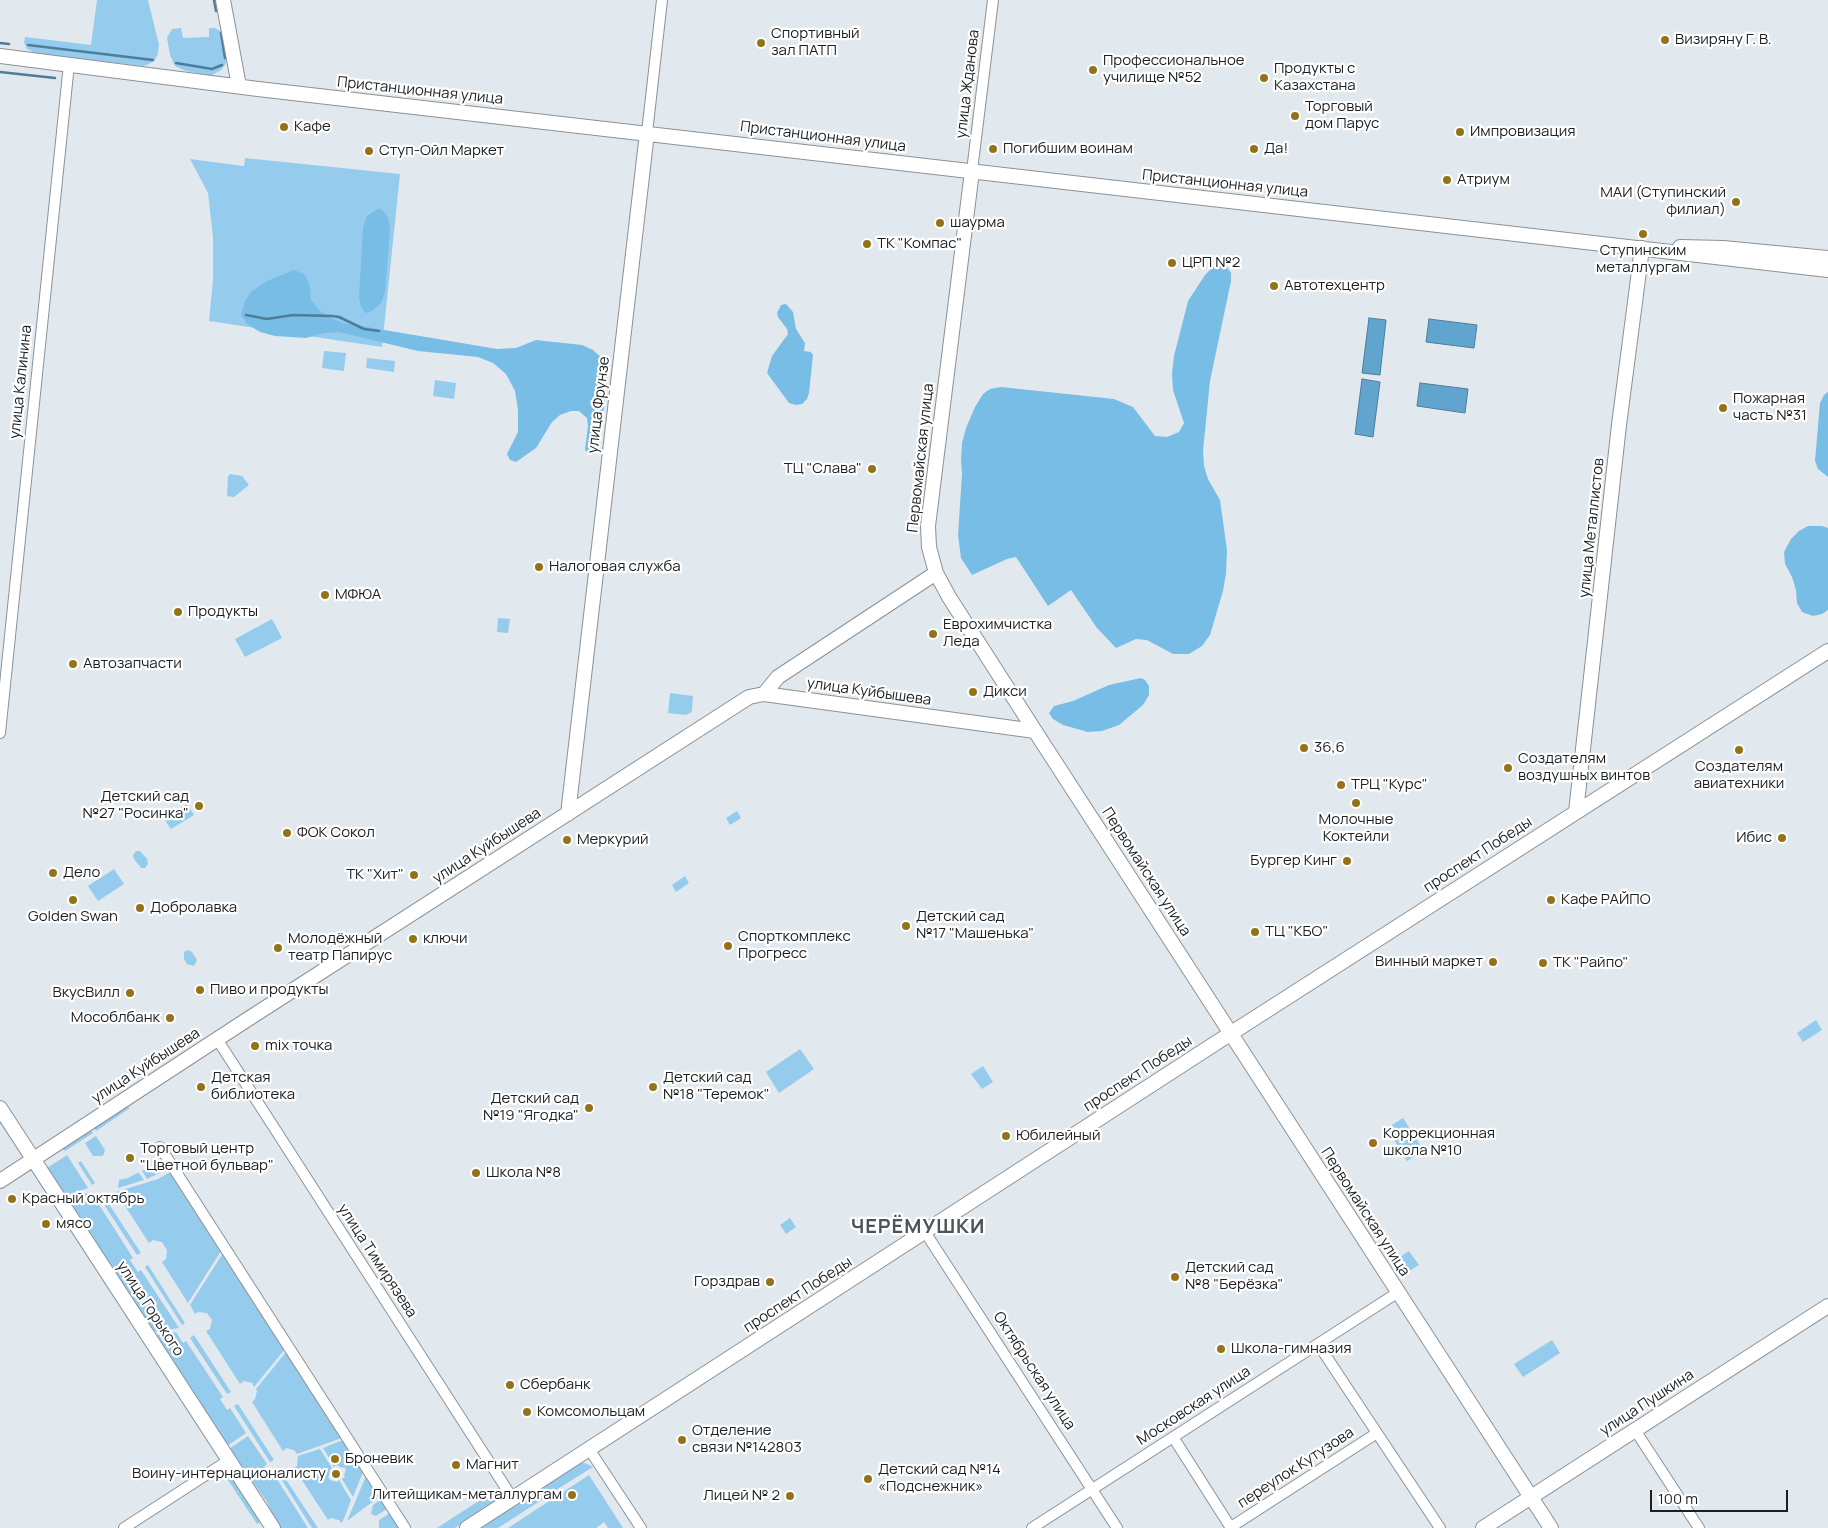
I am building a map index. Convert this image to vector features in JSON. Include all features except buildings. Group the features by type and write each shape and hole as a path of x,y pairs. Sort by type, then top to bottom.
{"main road":[{"path":"223,0 239,86"},
{"name":"Пристанционная улица","path":"0,56 239,86 1642,248 1692,256 1827,267"},
{"name":"улица Фрунзе","path":"568,814 647,133"},
{"name":"Первомайская улица","path":"972,171 928,526 928,548 936,573 1035,731 1397,1293 1551,1528"},
{"name":"улица Металлистов","path":"1576,812 1619,425 1642,248"},
{"path":"764,694 778,677 936,573"},
{"name":"проспект Победы","path":"467,1528 1231,1033 1828,651"},
{"name":"улица Куйбышева","path":"0,1181 749,697 764,694 1035,731"},
{"name":"улица Горького","path":"0,1108 273,1528"},
{"name":"улица Пушкина","path":"1483,1528 1828,1306"}],"street":[{"name":"улица Фрунзе","path":"647,133 662,0"},
{"name":"улица Жданова","path":"972,171 993,0"},
{"name":"улица Калинина","path":"0,733 69,64"},
{"name":"улица Тимирязева","path":"217,1039 512,1499"},
{"path":"160,1147 405,1528"},
{"name":"Октябрьская улица","path":"925,1232 1117,1528"},
{"name":"Московская улица","path":"1032,1528 1397,1293"},
{"path":"1318,1344 1440,1528"},
{"path":"1635,1430 1699,1528"},
{"name":"переулок Кутузова","path":"1231,1528 1377,1433"},
{"path":"1173,1437 1231,1528"},
{"path":"589,1449 640,1528"},
{"path":"124,1528 229,1460"}],"shaded area":[{"path":"97,0 148,0 159,45 158,54 154,61 142,66 35,53 27,49 24,43 25,37 91,45"},
{"path":"181,28 183,38 209,37 209,28 215,28 224,33 228,56 221,70 212,75 207,75 186,71 175,66 170,55 167,38 172,29"},
{"path":"245,158 400,174 382,347 209,321 213,279 213,237 208,193 190,159 244,166"},
{"path":"379,208 389,220 390,230 385,293 381,303 372,311 366,313 361,307 359,298 363,227 367,216"},
{"path":"1220,265 1227,267 1231,273 1231,281 1210,381 1203,451 1204,466 1208,479 1220,500 1227,550 1226,573 1223,591 1210,635 1202,646 1189,654 1173,654 1147,640 1136,639 1116,648 1097,628 1071,590 1048,606 1016,557 1007,559 972,575 961,558 958,535 962,443 975,407 983,394 990,389 1001,387 1114,399 1133,407 1155,436 1167,437 1179,432 1184,423 1173,390 1174,356 1188,301 1205,275 1213,267"},
{"path":"294,270 304,274 309,283 311,300 320,311 343,323 497,349 516,348 536,340 582,345 593,350 607,365 608,373 599,450 595,454 589,454 585,450 587,418 579,411 571,411 560,415 552,422 536,448 516,462 510,460 507,454 518,432 518,410 515,391 506,374 493,363 478,357 418,351 339,332 324,333 306,338 275,336 260,332 247,324 241,315 245,301 252,291 267,281"},
{"path":"786,304 793,312 796,329 805,343 804,351 811,352 813,355 807,399 802,404 796,405 789,403 767,373 772,356 788,334 777,313 781,305"},
{"path":"1369,318 1386,320 1380,375 1362,373"},
{"path":"1429,319 1477,325 1474,348 1426,342"},
{"path":"324,351 346,353 344,371 322,368"},
{"path":"367,358 395,361 394,372 366,368"},
{"path":"1362,379 1380,382 1373,437 1355,434"},
{"path":"435,380 456,383 454,399 433,396"},
{"path":"1420,383 1468,389 1465,413 1417,406"},
{"path":"1828,392 1828,477 1818,469 1815,461 1820,403"},
{"path":"230,474 242,476 249,485 234,497 227,496 228,476"},
{"path":"1808,526 1828,528 1828,610 1813,616 1802,612 1797,603 1796,590 1785,564 1784,552 1791,539"},
{"path":"498,618 510,619 508,633 497,632"},
{"path":"272,619 282,638 245,657 235,639"},
{"path":"1141,678 1149,686 1149,695 1143,705 1119,725 1102,731 1088,732 1063,725 1053,719 1049,713 1054,706 1073,701 1109,685"},
{"path":"670,693 693,696 692,712 686,715 668,713"},
{"path":"187,804 194,815 171,829 164,819"},
{"path":"737,811 741,818 730,825 726,818"},
{"path":"136,851 140,851 147,859 148,864 145,868 141,868 134,859 133,855"},
{"path":"114,869 124,884 98,901 88,886"},
{"path":"685,876 689,883 676,892 672,885"},
{"path":"188,950 192,952 197,960 194,966 187,964 184,959 184,952"},
{"path":"1816,1020 1822,1030 1803,1042 1797,1033"},
{"path":"800,1049 814,1069 779,1093 766,1072"},
{"path":"983,1066 993,1082 982,1089 971,1074"},
{"path":"123,1106 130,1108 96,1131 93,1126"},
{"path":"1403,1118 1424,1151 1407,1161 1387,1128"},
{"path":"90,1128 93,1133 65,1151 60,1147"},
{"path":"96,1136 105,1150 103,1156 93,1156 85,1143"},
{"path":"67,1155 88,1188 65,1196 47,1168"},
{"path":"81,1161 95,1183 92,1185 78,1163"},
{"path":"163,1161 168,1169 147,1179 142,1171 150,1171"},
{"path":"170,1172 221,1251 188,1303 162,1262 166,1259 167,1250 162,1242 153,1240 149,1243 116,1192 158,1179"},
{"path":"137,1173 144,1180 118,1188 119,1180"},
{"path":"88,1193 93,1202 96,1200 133,1258 130,1260 138,1272 141,1270 179,1328 154,1332 68,1199"},
{"path":"103,1195 141,1253 137,1255 99,1197"},
{"path":"790,1218 796,1227 786,1234 780,1225"},
{"path":"1409,1251 1419,1265 1406,1273 1397,1259"},
{"path":"223,1253 285,1349 254,1387 252,1383 244,1381 240,1384 206,1331 210,1329 212,1320 207,1313 198,1312 195,1314 190,1305"},
{"path":"148,1265 185,1323 182,1325 145,1267"},
{"path":"176,1332 183,1343 186,1341 223,1397 220,1399 227,1410 230,1408 246,1433 227,1446 156,1335"},
{"path":"194,1335 231,1392 227,1394 190,1338"},
{"path":"1552,1340 1560,1353 1523,1377 1514,1364"},
{"path":"286,1352 342,1438 297,1454 294,1450 286,1448 283,1451 252,1402 255,1399 256,1389"},
{"path":"238,1404 274,1460 270,1462 234,1406"},
{"path":"248,1436 267,1464 264,1467 271,1478 275,1476 308,1528 280,1528 272,1516 267,1502 229,1449"},
{"path":"343,1440 363,1472 353,1497 342,1479 345,1477 346,1470 344,1467 342,1468 337,1465 334,1467 332,1463 336,1465 341,1461 336,1453 330,1456 331,1461 323,1448"},
{"path":"320,1449 332,1468 328,1477 330,1480 337,1482 339,1480 351,1500 341,1523 339,1520 331,1518 328,1520 294,1468 297,1466 298,1456"},
{"path":"580,1463 593,1467 548,1495 541,1489"},
{"path":"222,1471 228,1471 262,1521 257,1524"},
{"path":"281,1472 318,1528 312,1528 278,1474"},
{"path":"589,1475 623,1528 608,1528 604,1522 596,1528 508,1528"},
{"path":"366,1476 379,1497 347,1521"},
{"path":"500,1487 501,1494 496,1501 455,1528 437,1528"},
{"path":"536,1492 543,1499 498,1528 480,1528"},
{"path":"381,1499 387,1509 376,1516 371,1514 373,1505"},
{"path":"390,1513 400,1528 379,1528 379,1520"}],"waterway":[{"path":"214,0 216,11"},
{"path":"221,33 225,58"},
{"path":"0,43 9,44"},
{"path":"28,45 153,60"},
{"path":"176,63 212,69 222,65"},
{"path":"0,72 55,78"},
{"path":"246,315 267,319 293,315 332,316 339,317 364,329 379,331"}],"place":[{"name":"Визиряну Г. В.","path":"1665,40"},
{"name":"Спортивный зал ПАТП","path":"761,43"},
{"name":"Профессиональное училище №52","path":"1093,70"},
{"name":"Продукты с Казахстана","path":"1264,78"},
{"name":"Торговый дом Парус","path":"1295,116"},
{"name":"Кафе","path":"284,127"},
{"name":"Импровизация","path":"1460,132"},
{"name":"Погибшим воинам","path":"993,149"},
{"name":"Да!","path":"1254,149"},
{"name":"Ступ-Ойл Маркет","path":"369,151"},
{"name":"Атриум","path":"1447,180"},
{"name":"МАИ (Ступинский филиал)","path":"1736,202"},
{"name":"шаурма","path":"940,223"},
{"name":"Ступинским металлургам","path":"1643,234"},
{"name":"ТК \"Компас\"","path":"867,244"},
{"name":"ЦРП №2","path":"1172,263"},
{"name":"Автотехцентр","path":"1274,286"},
{"name":"Пожарная часть №31","path":"1723,408"},
{"name":"ТЦ \"Слава\"","path":"872,469"},
{"name":"Налоговая служба","path":"539,567"},
{"name":"МФЮА","path":"325,595"},
{"name":"Продукты","path":"178,612"},
{"name":"Еврохимчистка Леда","path":"933,634"},
{"name":"Автозапчасти","path":"73,664"},
{"name":"Дикси","path":"973,692"},
{"name":"36,6","path":"1304,748"},
{"name":"Создателям авиатехники","path":"1739,750"},
{"name":"Создателям воздушных винтов","path":"1508,768"},
{"name":"ТРЦ \"Курс\"","path":"1341,785"},
{"name":"Молочные Коктейли","path":"1356,803"},
{"name":"Детский сад №27 \"Росинка\"","path":"199,806"},
{"name":"ФОК Сокол","path":"287,833"},
{"name":"Ибис","path":"1782,838"},
{"name":"Меркурий","path":"567,840"},
{"name":"Бургер Кинг","path":"1347,861"},
{"name":"Дело","path":"53,873"},
{"name":"ТК \"Хит\"","path":"414,875"},
{"name":"Golden Swan","path":"73,900"},
{"name":"Кафе РАЙПО","path":"1551,900"},
{"name":"Добролавка","path":"140,908"},
{"name":"Детский сад №17 \"Машенька\"","path":"906,926"},
{"name":"ТЦ \"КБО\"","path":"1255,932"},
{"name":"ключи","path":"413,939"},
{"name":"Спорткомплекс Прогресс","path":"728,946"},
{"name":"Молодёжный театр Папирус","path":"278,948"},
{"name":"Винный маркет","path":"1493,962"},
{"name":"ТК \"Райпо\"","path":"1543,963"},
{"name":"Пиво и продукты","path":"200,990"},
{"name":"ВкусВилл","path":"130,993"},
{"name":"Мособлбанк","path":"170,1018"},
{"name":"mix точка","path":"255,1046"},
{"name":"Детская библиотека","path":"201,1087"},
{"name":"Детский сад №18 \"Теремок\"","path":"653,1087"},
{"name":"Детский сад №19 \"Ягодка\"","path":"589,1108"},
{"name":"Юбилейный","path":"1006,1136"},
{"name":"Коррекционная школа №10","path":"1373,1143"},
{"name":"Торговый центр \"Цветной бульвар\"","path":"130,1158"},
{"name":"Школа №8","path":"476,1173"},
{"name":"Красный октябрь","path":"12,1199"},
{"name":"мясо","path":"46,1224"},
{"name":"Детский сад №8 \"Берёзка\"","path":"1175,1277"},
{"name":"Горздрав","path":"770,1282"},
{"name":"Школа-гимназия","path":"1221,1349"},
{"name":"Сбербанк","path":"510,1385"},
{"name":"Комсомольцам","path":"527,1412"},
{"name":"Отделение связи №142803","path":"682,1440"},
{"name":"Броневик","path":"335,1459"},
{"name":"Магнит","path":"456,1465"},
{"name":"Воину-интернационалисту","path":"336,1474"},
{"name":"Детский сад №14 «Подснежник»","path":"868,1479"},
{"name":"Литейщикам-металлургам","path":"572,1495"},
{"name":"Лицей № 2","path":"790,1496"}],"district":[{"name":"ЧЕРЁМУШКИ","path":"918,1227"}]}
